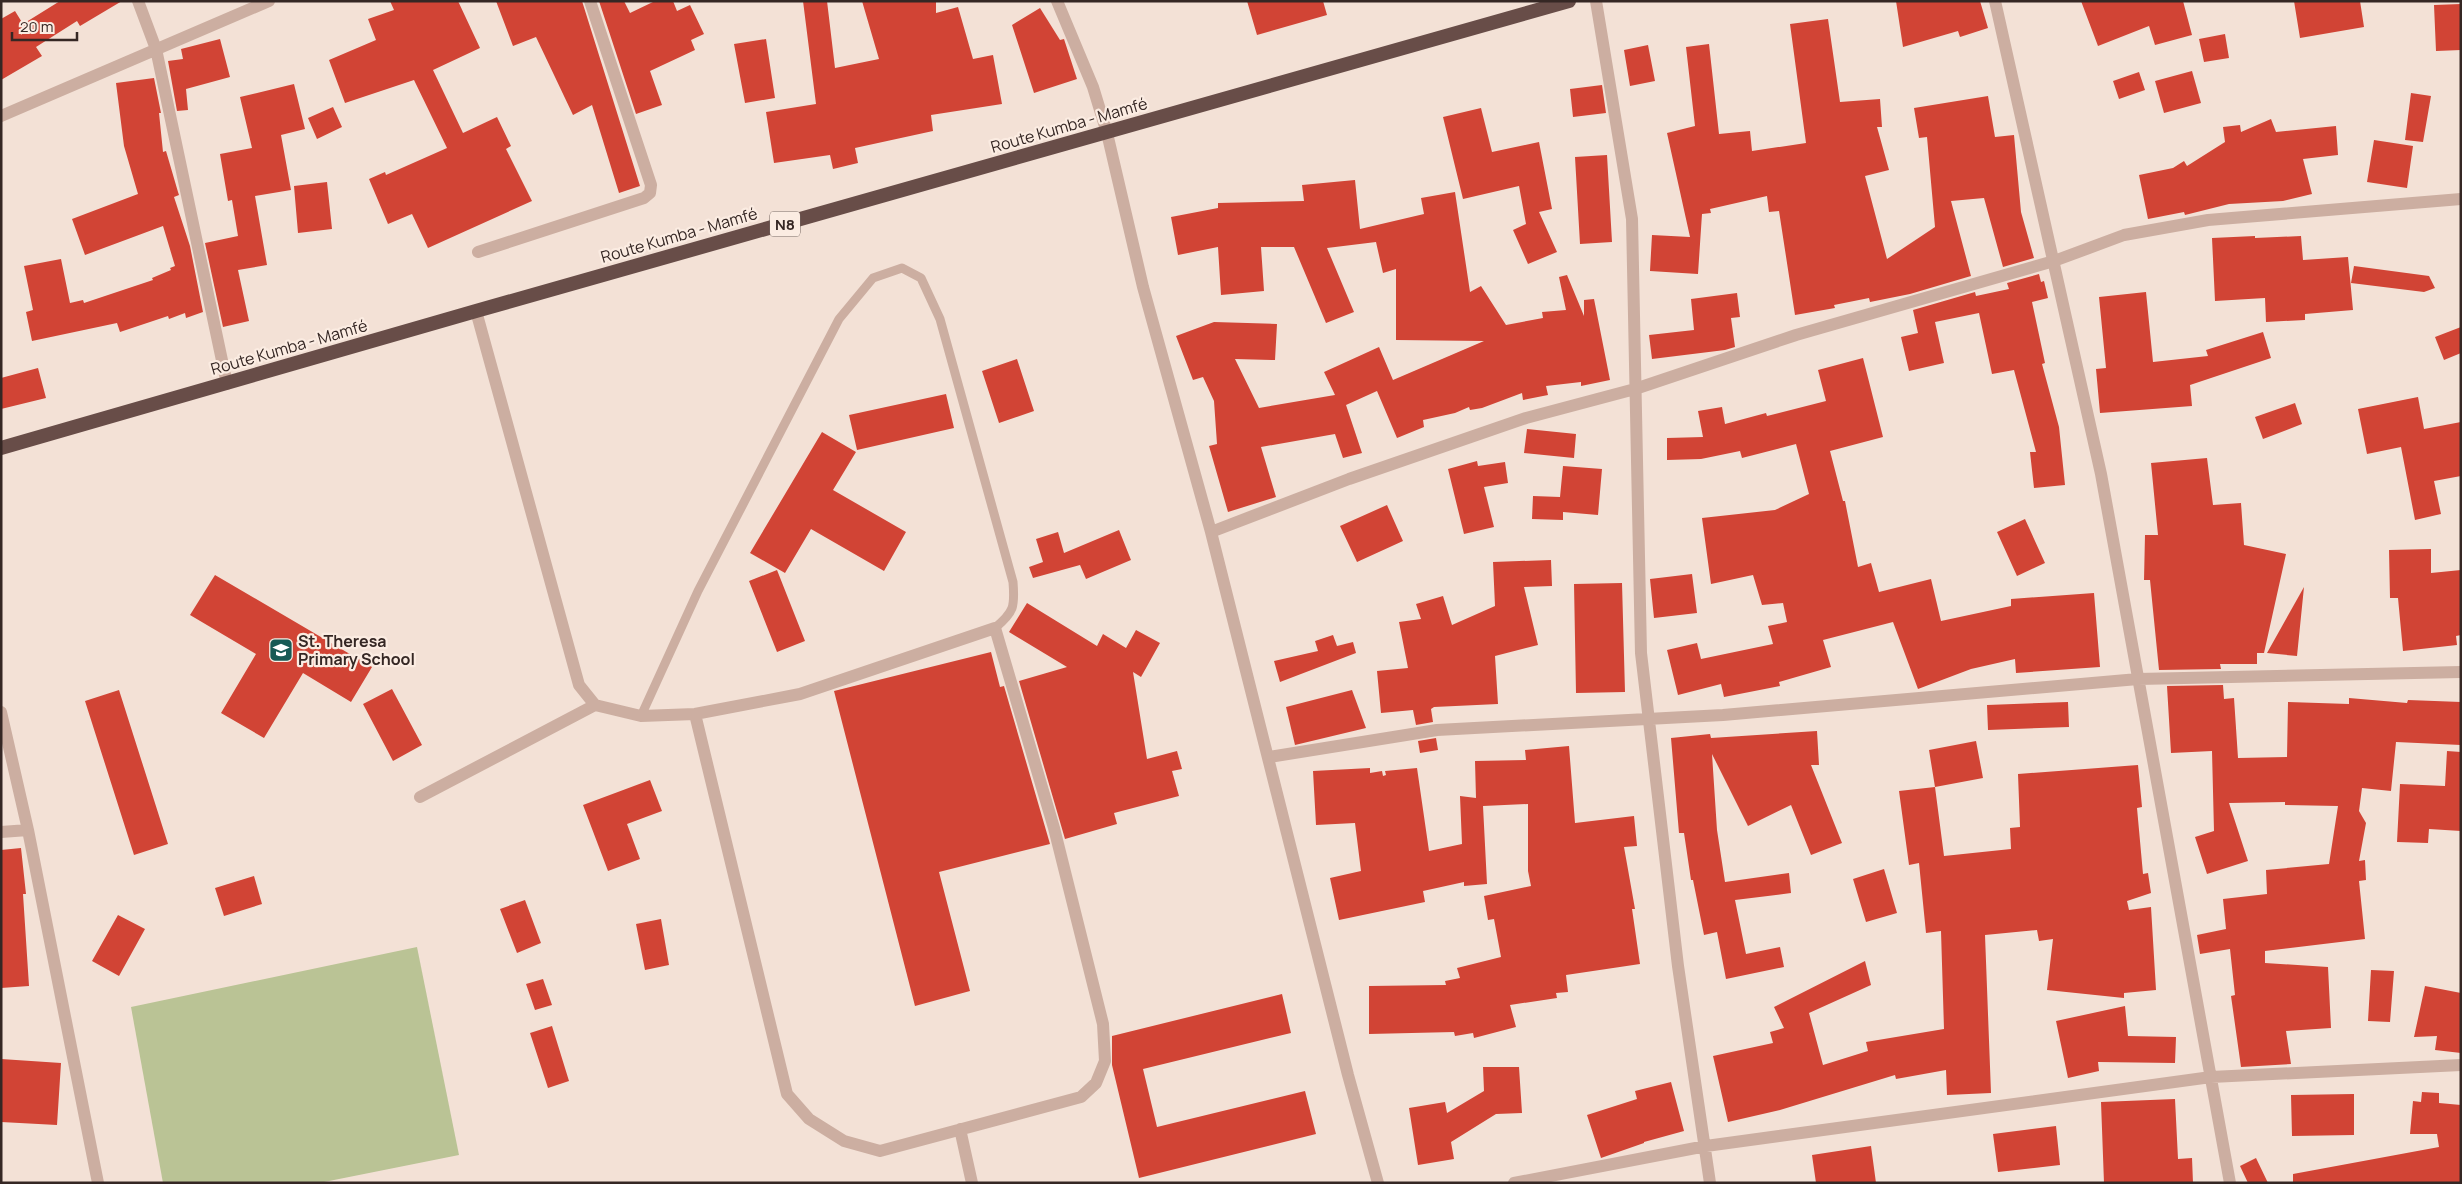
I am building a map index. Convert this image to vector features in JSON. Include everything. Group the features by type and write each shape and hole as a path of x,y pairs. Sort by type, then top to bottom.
{"highway":[{"name":"Route Kumba - Mamfé","path":"1,448 227,384 476,310 1569,1"}],"street":[{"path":"138,1 156,49 227,384"},
{"path":"1,116 269,1"},
{"path":"478,252 644,198 650,193 651,185 590,1"},
{"path":"1057,1 1093,86 1107,133 1143,287 1211,532 1348,1075 1378,1183"},
{"path":"1596,1 1632,219 1640,652 1678,966 1710,1183"},
{"path":"1995,1 2101,474 2230,1183"},
{"path":"1211,532 1349,479 1526,418 1635,389 1796,335 2054,261 2124,235 2208,220 2461,199"},
{"path":"476,310 579,685 595,705 640,716 695,714 800,694 995,628 1054,828 1103,1024 1104,1061 1096,1083 1081,1097 880,1151 844,1140 809,1119 787,1094 695,714"},
{"path":"1269,757 1437,730 1723,715 2138,679 2461,672"},
{"path":"420,797 595,705"},
{"path":"1,712 28,830 98,1183"},
{"path":"1,832 28,830"},
{"path":"1514,1183 1706,1146 2211,1076 2461,1065"},
{"path":"960,1130 972,1183"}],"lane":[{"path":"640,716 698,591 839,319 873,278 902,268 921,278 940,319 1013,582 1014,603 1009,616 995,628"}],"green space":[{"path":"417,947 459,1155 319,1183 163,1183 131,1007"}],"building":[{"path":"60,1 122,1 80,26 77,21 36,47 42,56 1,80 1,19 15,11 23,24"},
{"path":"390,1 458,1 480,48 433,70 463,133 497,117 511,146 506,149 532,201 428,248 412,214 388,224 369,179 385,172 386,175 447,148 414,80 345,103 329,60 376,40 368,19 394,10"},
{"path":"496,1 582,1 640,186 619,193 592,105 573,115 536,37 513,46"},
{"path":"599,1 624,1 630,13 655,1 673,1 677,11 690,5 704,34 691,40 695,50 650,71 662,105 636,114"},
{"path":"803,1 827,1 835,68 879,59 862,1 936,1 936,13 958,7 973,59 993,55 1002,104 931,115 933,131 855,148 858,163 833,169 830,155 774,163 766,112 816,104"},
{"path":"1247,1 1323,1 1327,15 1257,35"},
{"path":"1896,1 1980,1 1988,28 1960,37 1958,31 1903,47"},
{"path":"2081,1 2183,1 2192,35 2155,45 2149,26 2098,46"},
{"path":"2294,1 2360,1 2364,27 2300,38"},
{"path":"2461,4 2461,50 2436,51 2434,5"},
{"path":"1040,8 1060,40 1064,39 1077,79 1034,93 1012,25"},
{"path":"1828,19 1840,102 1880,99 1882,127 1877,127 1889,170 1865,176 1887,259 1935,227 1927,137 1919,138 1914,108 1988,96 1995,137 2014,135 2021,212 2034,258 2003,267 1984,198 1951,201 1971,276 1910,294 1870,302 1869,298 1834,305 1835,308 1795,315 1779,211 1769,212 1767,196 1710,209 1711,213 1702,214 1698,274 1650,271 1652,235 1690,237 1667,133 1695,126 1686,47 1709,44 1719,134 1750,131 1752,151 1806,143 1790,24"},
{"path":"2225,34 2229,58 2204,62 2199,39"},
{"path":"220,39 230,77 186,89 188,110 177,111 168,61 183,59 181,49"},
{"path":"766,39 775,98 745,103 734,44"},
{"path":"1648,45 1655,81 1630,86 1624,50"},
{"path":"2192,71 2201,103 2164,113 2155,81"},
{"path":"2139,72 2145,90 2119,99 2113,81"},
{"path":"154,78 161,113 159,113 163,152 166,151 179,195 174,197 190,246 203,312 186,318 185,313 169,319 168,316 120,332 117,323 32,341 26,312 33,310 24,266 61,259 70,303 83,300 84,303 153,280 152,278 171,270 170,268 175,266 163,226 85,255 72,219 138,194 124,146 116,83"},
{"path":"294,84 305,129 281,135 291,190 255,196 267,265 238,270 249,321 223,327 205,243 238,236 232,200 228,201 220,154 252,148 240,97"},
{"path":"1602,85 1606,113 1573,117 1570,89"},
{"path":"2411,93 2431,96 2423,142 2405,140"},
{"path":"333,107 342,127 317,139 308,118"},
{"path":"1481,108 1492,152 1539,142 1552,209 1539,212 1557,252 1528,264 1513,230 1526,224 1519,186 1463,199 1443,117"},
{"path":"2271,119 2276,132 2336,126 2338,155 2303,159 2312,194 2283,201 2229,204 2185,215 2184,212 2148,219 2139,175 2173,168 2184,161 2187,166 2225,142 2223,127 2240,125 2241,132"},
{"path":"2374,140 2413,146 2407,188 2367,182"},
{"path":"1607,155 1612,242 1580,244 1575,157"},
{"path":"1355,180 1360,229 1424,214 1421,198 1455,192 1470,292 1481,286 1506,325 1543,318 1542,312 1566,310 1559,277 1567,275 1584,316 1584,300 1594,299 1610,380 1581,386 1581,382 1546,386 1548,395 1523,400 1522,393 1482,408 1470,410 1469,407 1455,413 1423,420 1424,427 1397,438 1377,391 1346,405 1362,453 1343,458 1335,434 1261,447 1276,497 1228,512 1209,446 1217,444 1214,401 1203,377 1193,380 1176,336 1214,322 1277,324 1275,360 1235,359 1259,408 1335,395 1324,372 1379,347 1393,380 1484,341 1396,340 1396,269 1383,273 1376,242 1327,248 1354,312 1326,323 1294,247 1261,247 1264,291 1221,295 1218,247 1178,255 1171,217 1218,208 1218,203 1304,201 1302,185"},
{"path":"327,182 332,229 298,233 294,186"},
{"path":"2255,236 2255,238 2301,236 2303,260 2348,257 2353,310 2305,314 2305,320 2266,322 2265,298 2215,301 2212,238"},
{"path":"2354,266 2429,276 2435,288 2424,292 2351,283"},
{"path":"2039,274 2041,282 2044,281 2048,298 2032,302 2045,363 2042,364 2059,427 2065,485 2034,488 2030,452 2036,452 2014,370 1992,374 1979,313 1935,322 1944,363 1909,371 1901,337 1918,333 1913,310 1975,292 1976,296 2009,289 2007,283"},
{"path":"2146,292 2153,362 2208,356 2206,350 2263,332 2271,358 2190,385 2192,406 2100,413 2096,369 2106,368 2099,297"},
{"path":"1737,293 1740,317 1731,318 1735,347 1725,350 1652,359 1649,335 1694,330 1691,299"},
{"path":"2461,327 2461,353 2444,360 2435,337"},
{"path":"1863,358 1883,437 1830,451 1843,501 1845,501 1858,567 1871,563 1879,592 1931,579 1941,621 2011,606 2011,599 2094,593 2100,667 2016,673 2015,659 1971,669 1918,689 1893,622 1823,640 1831,667 1779,682 1780,686 1724,697 1721,684 1678,695 1667,650 1697,643 1701,659 1773,644 1768,626 1787,622 1783,603 1762,605 1753,575 1711,584 1702,518 1775,510 1809,494 1796,444 1742,458 1740,451 1701,459 1667,460 1667,438 1703,437 1698,411 1722,407 1725,424 1766,413 1767,416 1826,401 1818,370"},
{"path":"1017,359 1034,411 999,423 982,371"},
{"path":"38,368 46,398 1,409 1,378"},
{"path":"946,394 954,428 857,450 849,415"},
{"path":"2418,397 2424,429 2461,422 2461,476 2434,481 2441,514 2415,520 2401,447 2367,454 2358,409"},
{"path":"2295,403 2302,424 2263,439 2255,417"},
{"path":"1527,429 1576,434 1574,458 1524,453"},
{"path":"822,432 856,452 833,490 906,532 884,571 811,529 785,573 750,553"},
{"path":"2207,458 2213,505 2241,503 2244,545 2286,554 2264,653 2257,653 2257,664 2220,664 2221,669 2159,670 2150,580 2144,580 2145,535 2158,535 2151,463"},
{"path":"1477,461 1478,466 1505,462 1508,483 1484,487 1494,527 1464,534 1448,469"},
{"path":"1563,466 1602,469 1598,515 1563,512 1563,520 1532,519 1533,496 1560,497"},
{"path":"1387,505 1403,541 1357,562 1340,526"},
{"path":"2025,519 2045,563 2017,576 1997,532"},
{"path":"1119,530 1131,560 1086,579 1080,565 1033,578 1029,567 1043,562 1036,539 1058,532 1064,553"},
{"path":"2431,549 2431,573 2461,570 2461,635 2456,636 2457,645 2403,651 2398,598 2390,598 2389,550"},
{"path":"1551,560 1552,586 1524,587 1538,645 1495,656 1498,704 1434,707 1431,709 1433,722 1416,725 1413,710 1381,713 1377,671 1408,668 1399,622 1421,619 1416,604 1443,596 1452,625 1495,606 1493,562"},
{"path":"777,570 805,641 777,652 749,581"},
{"path":"1692,574 1697,613 1654,618 1650,579"},
{"path":"215,575 372,667 351,702 303,673 264,738 221,713 256,654 190,615"},
{"path":"1622,583 1625,692 1576,693 1574,584"},
{"path":"2304,587 2297,656 2267,653"},
{"path":"1027,603 1097,646 1103,634 1126,648 1136,630 1160,643 1141,677 1133,672 1147,759 1177,751 1182,769 1172,771 1179,796 1114,813 1117,824 1065,839 1019,681 1067,667 1009,632"},
{"path":"1333,635 1337,646 1353,642 1356,653 1280,682 1274,661 1318,651 1315,641"},
{"path":"991,652 1000,687 1004,686 1050,844 939,872 970,991 915,1006 834,691"},
{"path":"2223,685 2224,699 2234,698 2238,758 2287,757 2288,702 2349,704 2349,698 2407,703 2408,700 2461,702 2461,745 2396,742 2391,791 2362,788 2359,811 2366,823 2359,861 2365,860 2366,880 2359,881 2365,939 2265,951 2265,963 2328,967 2331,1028 2286,1031 2291,1064 2241,1067 2231,996 2235,995 2230,949 2200,954 2197,935 2226,929 2223,899 2267,894 2266,870 2329,864 2338,806 2285,805 2285,802 2229,803 2248,861 2207,874 2195,837 2214,831 2212,751 2171,753 2167,686"},
{"path":"392,689 422,745 393,761 363,704"},
{"path":"119,690 168,844 134,855 85,701"},
{"path":"1352,690 1366,728 1295,745 1286,707"},
{"path":"2068,702 2069,727 1988,730 1987,705"},
{"path":"1817,731 1819,765 1811,765 1842,843 1811,855 1791,805 1748,826 1712,754 1717,830 1725,882 1789,873 1791,893 1735,900 1746,954 1780,947 1784,967 1726,979 1717,932 1704,935 1693,880 1691,880 1684,833 1679,833 1671,738 1710,734 1711,738"},
{"path":"1436,738 1438,750 1420,753 1418,741"},
{"path":"1976,741 1983,778 1935,787 1929,750"},
{"path":"1569,746 1575,823 1634,816 1637,846 1624,847 1635,909 1632,909 1640,964 1566,975 1568,992 1556,993 1557,998 1510,1005 1516,1027 1474,1038 1473,1033 1455,1036 1454,1032 1369,1034 1369,986 1446,985 1445,981 1460,978 1457,968 1501,957 1494,919 1488,920 1484,896 1531,886 1528,871 1528,804 1483,806 1487,884 1464,886 1464,882 1423,891 1425,902 1339,920 1330,878 1361,871 1355,823 1316,825 1313,771 1370,768 1370,773 1382,771 1383,776 1386,775 1385,771 1417,768 1429,851 1462,844 1460,796 1476,798 1475,761 1526,760 1525,750"},
{"path":"2447,751 2461,752 2461,831 2429,829 2428,843 2397,842 2400,784 2445,786"},
{"path":"2138,765 2142,807 2137,808 2143,874 2148,873 2151,893 2127,901 2129,910 2151,907 2156,990 2124,993 2124,998 2047,990 2053,939 2039,941 2037,930 1985,935 1991,1093 1947,1095 1946,1070 1896,1079 1895,1075 1780,1110 1728,1122 1713,1056 1773,1043 1770,1032 1784,1028 1774,1007 1865,961 1871,985 1809,1013 1823,1065 1868,1051 1866,1042 1944,1029 1941,931 1926,933 1919,863 1909,865 1899,791 1935,787 1944,856 2011,849 2010,828 2020,827 2018,774"},
{"path":"650,780 662,811 627,824 640,859 608,871 583,805"},
{"path":"21,848 26,894 23,894 29,986 1,988 1,850"},
{"path":"1884,869 1897,913 1866,922 1853,879"},
{"path":"254,876 262,904 224,916 215,888"},
{"path":"525,900 541,943 517,953 500,909"},
{"path":"118,915 145,929 119,976 92,961"},
{"path":"661,919 669,965 645,970 636,924"},
{"path":"2371,970 2394,971 2390,1022 2368,1021"},
{"path":"543,979 552,1005 535,1010 526,984"},
{"path":"2425,986 2461,993 2461,1053 2435,1050 2437,1036 2414,1037"},
{"path":"1282,994 1291,1033 1143,1069 1157,1127 1305,1091 1316,1134 1139,1178 1112,1065 1112,1036"},
{"path":"2125,1006 2128,1036 2176,1037 2175,1063 2098,1062 2099,1071 2068,1078 2056,1021"},
{"path":"552,1026 569,1081 548,1088 530,1033"},
{"path":"1,1059 61,1063 57,1125 1,1122"},
{"path":"1483,1067 1519,1067 1522,1113 1496,1114 1451,1142 1454,1159 1418,1165 1409,1108 1445,1102 1447,1113 1484,1091"},
{"path":"1671,1082 1684,1131 1644,1142 1601,1158 1587,1115 1637,1099 1635,1091"},
{"path":"2422,1092 2439,1093 2439,1103 2461,1105 2461,1183 2293,1183 2293,1174 2439,1147 2437,1134 2410,1134 2413,1101 2421,1102"},
{"path":"2354,1094 2354,1135 2292,1136 2291,1095"},
{"path":"2175,1099 2178,1159 2192,1158 2193,1183 2104,1183 2101,1102"},
{"path":"2056,1126 2060,1165 1998,1172 1993,1134"},
{"path":"1871,1146 1876,1183 1816,1183 1812,1155"},
{"path":"2256,1158 2268,1183 2248,1183 2240,1166"}],"place":[{"name":"St. Theresa Primary School","path":"281,650"}]}
